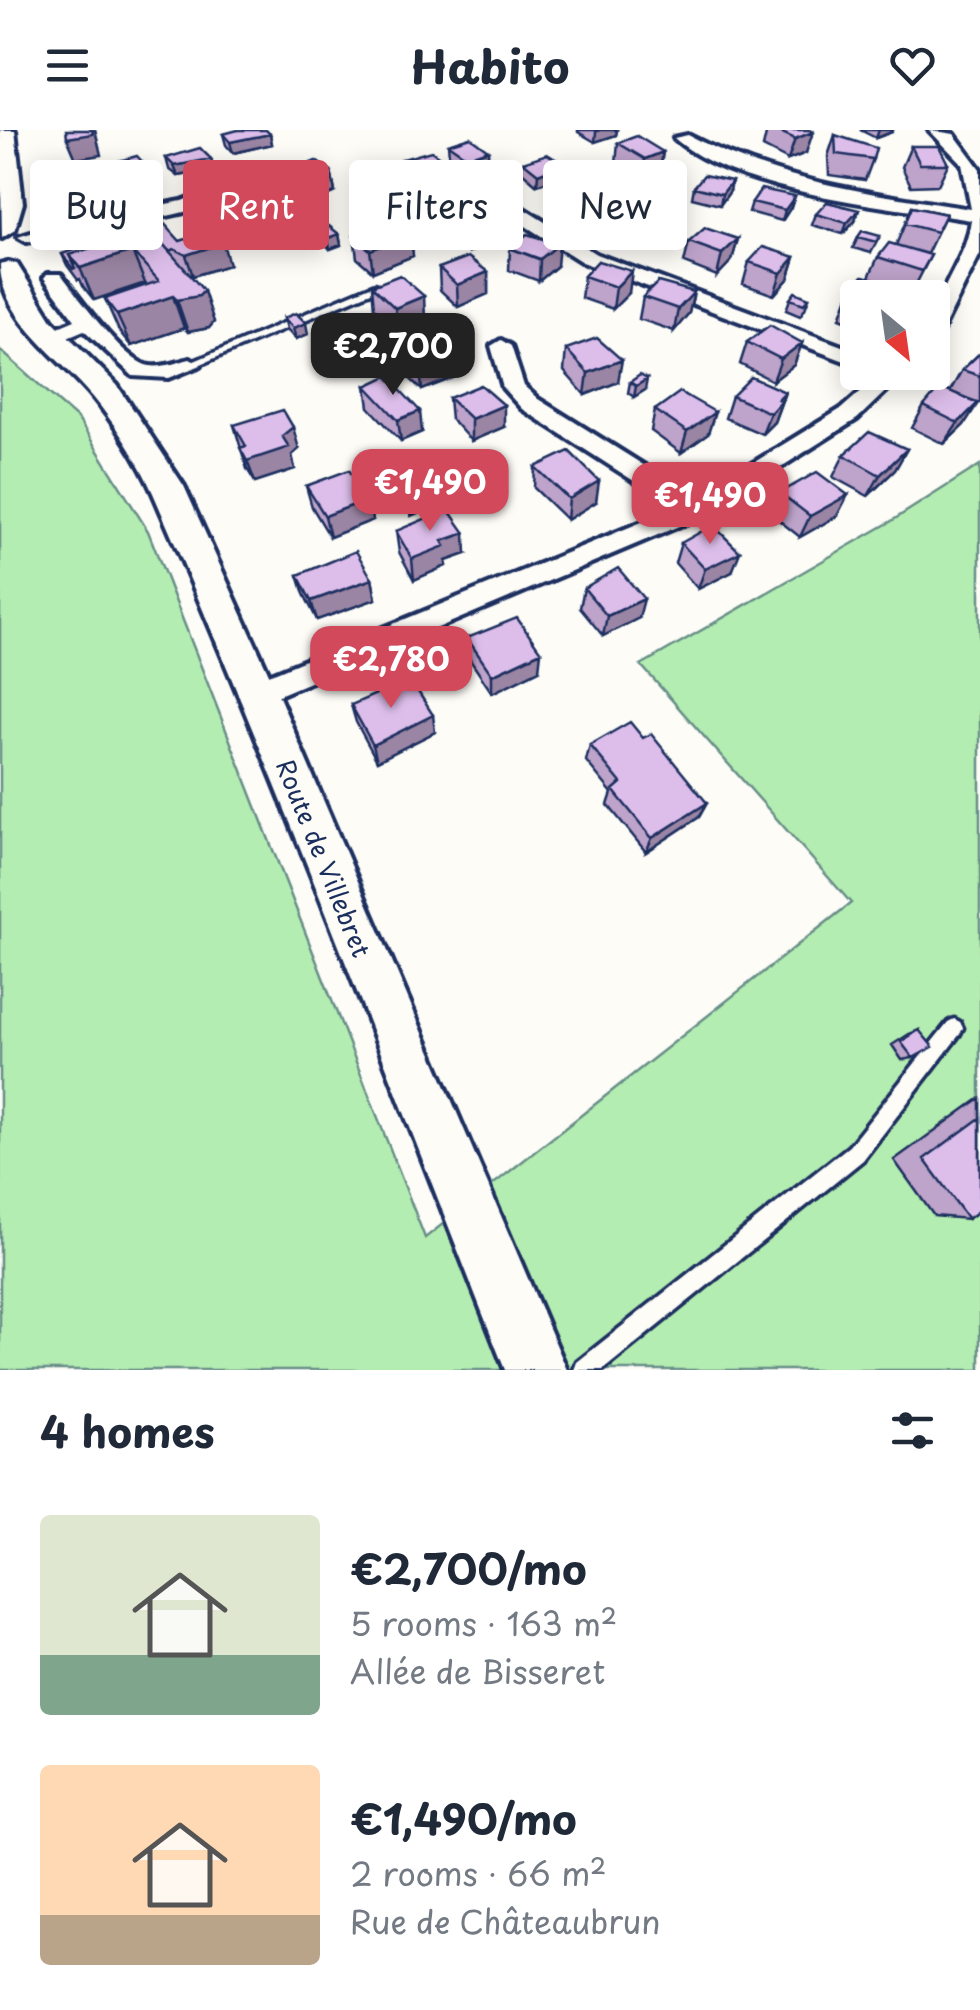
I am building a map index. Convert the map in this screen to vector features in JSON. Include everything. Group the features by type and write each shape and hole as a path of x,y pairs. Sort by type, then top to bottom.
{"main road":[{"path":"4,130 10,232 32,243 30,254 4,271"},
{"name":"Route de Villebret","path":"4,271 52,337 106,392 167,486 257,692 536,1370"}],"street":[{"path":"937,130 971,162 980,215 973,272 950,305"},
{"path":"682,138 724,163 795,186 980,215"},
{"path":"10,232 183,207"},
{"path":"523,216 589,258 768,322 840,352"},
{"path":"54,278 87,322 139,374 157,376 190,365"},
{"path":"52,337 87,322"},
{"path":"501,346 514,388 530,404 696,508"},
{"path":"257,692 696,508 849,414 874,390"}],"lane":[{"path":"190,365 374,287"},
{"path":"585,1370 856,1153 954,1028"}],"green space":[{"path":"0,350 78,419 148,531 425,1238 851,903 641,665 890,522 980,465 980,1370 0,1370"}],"building":[{"path":"66,130 92,130 93,134 67,138"},
{"path":"266,130 270,134 230,142 223,134"},
{"path":"776,130 809,130 813,132 795,139"},
{"path":"835,135 876,148 873,159 836,154"},
{"path":"637,136 663,152 645,159 618,143"},
{"path":"470,137 488,150 467,157 448,144"},
{"path":"911,146 939,146 948,164 920,164"},
{"path":"200,148 211,159 183,160 183,164 174,166 166,158"},
{"path":"431,151 444,160 404,160"},
{"path":"547,154 557,160 543,160 543,172 538,174 523,162"},
{"path":"704,175 732,181 722,194 694,187"},
{"path":"761,189 795,196 785,210 752,202"},
{"path":"827,202 859,210 847,223 816,214"},
{"path":"912,207 946,214 937,232 905,224"},
{"path":"163,222 183,240 183,250 201,250 186,255 174,249 169,251 163,244"},
{"path":"705,228 738,239 722,254 689,242"},
{"path":"862,231 880,236 876,242 858,237"},
{"path":"527,234 543,239 543,250 551,250 540,259 515,250 523,250 523,237"},
{"path":"889,243 931,255 922,271 878,257"},
{"path":"163,244 204,291 199,296 177,300 173,296 117,315 105,299 159,281 132,251 80,268 69,255 85,250 163,250"},
{"path":"763,247 795,257 781,273 749,262"},
{"path":"85,250 69,255 73,269 62,254"},
{"path":"468,257 488,272 457,285 439,268"},
{"path":"598,261 632,271 616,287 584,276"},
{"path":"400,275 424,296 395,308 372,286"},
{"path":"658,282 694,292 678,309 643,297"},
{"path":"795,292 809,298 804,304 790,299"},
{"path":"296,313 306,323 293,328 284,318"},
{"path":"770,325 802,343 781,359 747,342"},
{"path":"430,336 452,356 420,368 400,349"},
{"path":"597,338 622,360 588,373 566,349"},
{"path":"980,353 980,376 962,370"},
{"path":"640,375 647,379 636,386 630,382"},
{"path":"387,376 420,411 398,420 366,386"},
{"path":"751,377 785,392 770,413 732,396"},
{"path":"481,385 504,405 471,419 449,398"},
{"path":"937,390 978,403 958,423 924,406"},
{"path":"680,392 715,412 687,432 655,410"},
{"path":"283,410 293,427 282,436 289,447 247,461 240,448 246,446 234,425"},
{"path":"869,432 907,449 880,475 844,455"},
{"path":"569,451 599,481 569,499 535,467"},
{"path":"349,470 369,499 325,516 306,486"},
{"path":"817,472 848,495 810,516 780,493"},
{"path":"424,488 430,497 410,505 405,495"},
{"path":"448,509 465,533 412,559 396,531"},
{"path":"713,525 740,552 705,569 681,543"},
{"path":"356,551 372,579 311,601 298,575"},
{"path":"618,568 644,599 607,616 584,588"},
{"path":"517,618 541,652 492,675 467,638"},
{"path":"410,679 433,715 373,745 351,705"},
{"path":"630,722 643,738 651,734 707,803 652,838 613,790 621,783 590,745"},
{"path":"919,1030 933,1047 913,1058 901,1042"},
{"path":"980,1118 980,1210 968,1219 924,1159"}]}
